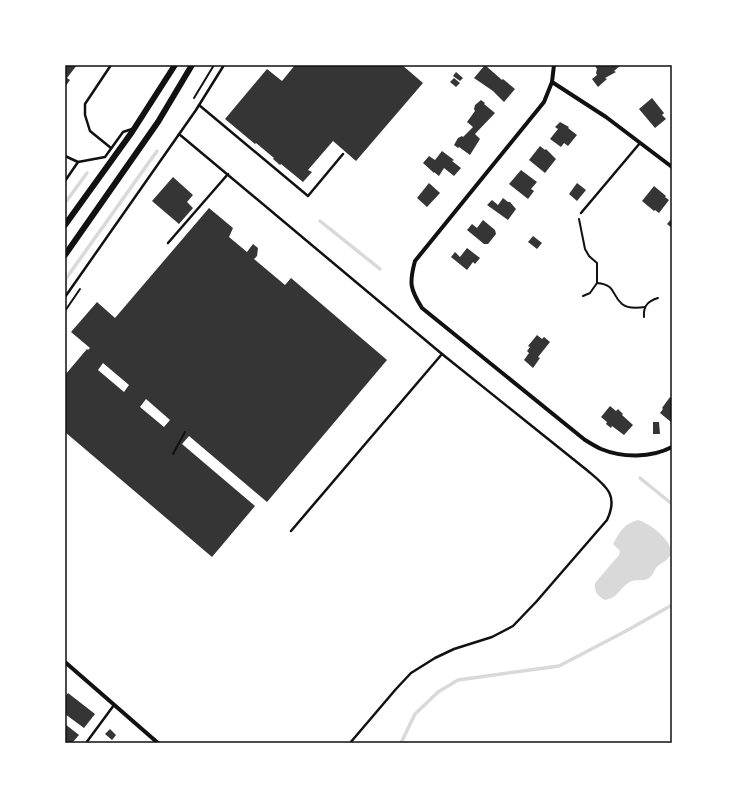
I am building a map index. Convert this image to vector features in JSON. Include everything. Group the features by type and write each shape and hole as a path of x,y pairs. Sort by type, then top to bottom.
{"main road":[{"path":"65,225 135,128 175,65"},
{"path":"65,255 158,122 192,65"}],"street":[{"path":"554,65 552,82 544,102 415,261 411,277 413,292 422,308 585,440 600,449 613,453 631,455 652,454 672,447"},
{"path":"552,82 606,118 672,167"},
{"path":"65,662 158,743"}],"lane":[{"path":"111,65 85,104 85,115 90,131 111,148"},
{"path":"65,297 180,134 224,65"},
{"path":"199,105 308,196 343,154"},
{"path":"65,156 78,162 105,157 123,132 135,128"},
{"path":"180,134 442,354 607,487 610,495 612,511 607,520 536,602 513,626 492,637 454,649 435,658 411,673 350,743"},
{"path":"581,213 640,143"},
{"path":"65,181 78,162"},
{"path":"168,243 228,174"},
{"path":"291,531 442,354"},
{"path":"86,743 89,741 114,705"}],"path":[{"path":"581,213 579,216 585,249 589,256 597,263 596,283 590,293 583,296"},
{"path":"596,283 605,284 626,306 645,307"},
{"path":"644,317 643,311 645,307 648,303 658,298"},
{"path":"173,454 185,432"}],"shaded area":[{"path":"638,520 655,529 665,539 671,551 670,556 657,567 649,578 628,583 613,597 605,600 597,593 595,583 619,555 620,551 613,544 620,532 625,526"}],"building":[{"path":"65,65 77,65 67,78 70,80 65,87"},
{"path":"295,65 402,65 423,83 356,161 333,141 308,170 312,172 303,182 281,164 280,165 273,159 274,158 225,119 267,69 282,81"},
{"path":"485,65 515,89 504,102 493,91 474,78"},
{"path":"596,65 621,65 614,71 616,72 605,78 607,79 598,87 592,79 597,75"},
{"path":"456,72 463,78 460,81 453,76"},
{"path":"454,78 460,83 456,87 450,82"},
{"path":"652,98 664,113 662,115 666,119 655,128 639,109"},
{"path":"481,100 495,113 475,134 480,139 470,155 454,145 458,138 463,137 473,127 467,122 475,111 475,105"},
{"path":"560,122 569,127 568,128 577,135 568,146 564,143 561,147 550,139 558,129 555,127"},
{"path":"540,146 545,150 546,149 556,159 545,173 529,160"},
{"path":"442,151 454,160 452,161 461,168 454,176 444,168 439,176 423,163 429,156 435,160"},
{"path":"521,170 537,182 531,189 534,191 528,199 509,184"},
{"path":"173,177 193,195 187,202 193,208 179,224 152,201"},
{"path":"429,183 440,193 427,207 417,198"},
{"path":"577,183 586,190 577,201 569,194"},
{"path":"654,186 669,200 659,213 655,210 654,211 642,201"},
{"path":"503,198 510,202 516,209 508,220 487,205 492,200 498,205"},
{"path":"209,208 233,228 229,237 247,252 253,244 258,248 257,256 254,259 285,285 291,278 387,360 267,502 189,436 182,444 255,506 212,557 65,432 65,375 87,349 88,350 90,348 71,332 97,302 115,318","holes":["103,363 129,385 124,392 98,370","146,399 170,420 164,427 140,407"]},
{"path":"672,218 672,228 667,224"},
{"path":"483,220 495,230 496,234 488,244 484,244 467,230 472,224 477,228"},
{"path":"533,236 542,243 537,249 528,242"},
{"path":"467,248 480,258 475,264 473,262 467,270 451,257 455,252 460,257"},
{"path":"537,335 542,339 544,337 550,342 538,357 540,358 533,368 524,360 529,353 527,351 530,347 528,346"},
{"path":"670,397 672,399 671,422 660,413"},
{"path":"610,406 616,411 618,409 633,425 624,435 612,426 611,428 601,417"},
{"path":"653,422 659,422 660,434 653,434"},
{"path":"68,693 95,714 84,728 65,714 65,697"},
{"path":"65,724 79,735 72,743 65,743"},
{"path":"110,729 116,735 112,740 105,734"}],"waterway":[{"path":"65,280 157,151"},
{"path":"65,203 87,173"},
{"path":"320,221 380,269"},
{"path":"640,478 672,504"},
{"path":"401,743 415,714 438,692 458,680 559,666 672,605"}]}
